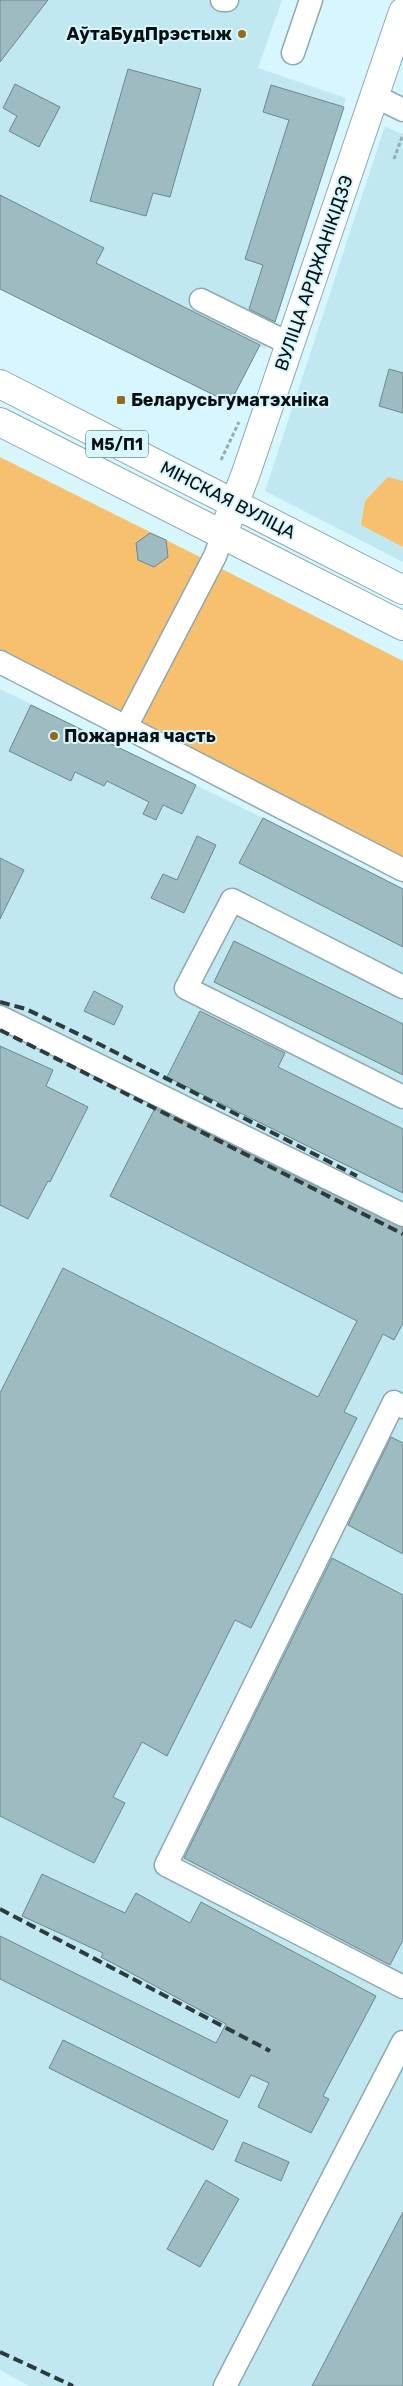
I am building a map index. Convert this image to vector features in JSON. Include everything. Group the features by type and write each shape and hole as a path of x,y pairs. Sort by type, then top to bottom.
{"main road":[{"name":"ВУЛІЦА АРДЖАНІКІДЗЭ","path":"223,534 403,12"},
{"name":"МІНСКАЯ ВУЛІЦА","path":"0,384 403,590"},
{"name":"МІНСКАЯ ВУЛІЦА","path":"0,422 403,626"}],"street":[{"path":"222,0 227,0"},
{"path":"293,53 311,0"},
{"path":"375,96 403,110"},
{"path":"201,300 290,344"},
{"path":"126,726 215,556 223,534"},
{"path":"0,662 403,870"},
{"path":"403,987 232,900 186,988 403,1097"},
{"path":"0,1017 403,1215"},
{"path":"400,1398 166,1865 403,1987"},
{"path":"225,2386 403,2042"}],"path":[{"path":"394,159 403,134"}],"shaded area":[{"path":"0,0 282,0 258,68 346,98 275,323 265,349 259,346 230,403 0,289"},
{"path":"385,126 403,135 403,562 265,491"},
{"path":"0,457 204,559 123,714 0,652"},
{"path":"388,477 403,481 403,547 361,525 365,501"},
{"path":"218,567 403,661 403,858 138,723"},
{"path":"0,689 403,889 403,2386 29,2386 0,2370"}],"building":[{"path":"0,0 48,0 0,62"},
{"path":"128,69 201,89 170,197 153,193 146,216 90,201"},
{"path":"15,84 60,107 39,147 9,131 17,116 3,108"},
{"path":"271,85 344,107 275,322 249,309 263,265 245,259 289,120 263,112"},
{"path":"0,195 104,248 96,263 260,345 230,403 0,289"},
{"path":"389,369 403,373 403,413 379,406"},
{"path":"150,533 166,540 168,557 154,567 138,560 136,543"},
{"path":"31,705 196,785 182,814 163,805 156,820 143,814 149,802 107,781 104,786 75,772 71,781 9,751"},
{"path":"263,818 403,889 403,947 239,863"},
{"path":"197,836 216,845 184,913 151,898 163,874 177,880"},
{"path":"0,858 24,870 0,919"},
{"path":"234,941 403,1024 403,1075 214,982"},
{"path":"94,991 123,1006 114,1025 84,1011"},
{"path":"200,1011 285,1053 278,1067 403,1129 403,1193 167,1077"},
{"path":"0,1046 53,1070 46,1086 88,1107 50,1182 48,1181 28,1219 0,1205"},
{"path":"155,1108 403,1228 403,1323 394,1340 383,1334 344,1412 357,1418 251,1628 235,1620 167,1756 142,1742 113,1797 125,1803 94,1863 0,1816 0,1393 63,1268 318,1397 357,1321 110,1196"},
{"path":"391,1437 403,1443 403,1554 348,1525"},
{"path":"332,1558 403,1595 403,1940 390,1965 184,1858"},
{"path":"42,1874 125,1913 136,1893 190,1923 201,1902 376,1996 323,2096 329,2099 311,2133 258,2107 269,2083 251,2075 239,2098 0,1979 0,1936 216,2043 226,2024 101,1957 103,1953 22,1916"},
{"path":"63,2040 228,2121 213,2150 49,2068"},
{"path":"243,2142 289,2162 281,2181 235,2161"},
{"path":"206,2180 239,2199 200,2267 167,2249"},
{"path":"403,2212 403,2386 312,2386"}],"railway":[{"path":"0,1002 26,1009 99,1044 357,1176"},
{"path":"0,1030 403,1234"},
{"path":"0,1909 270,2051"},
{"path":"0,2352 73,2386"}],"place":[{"name":"АўтаБудПрэстыж","path":"242,34"},
{"name":"Беларусьгуматэхніка","path":"121,400"},
{"name":"Пожарная часть","path":"54,736"}]}
